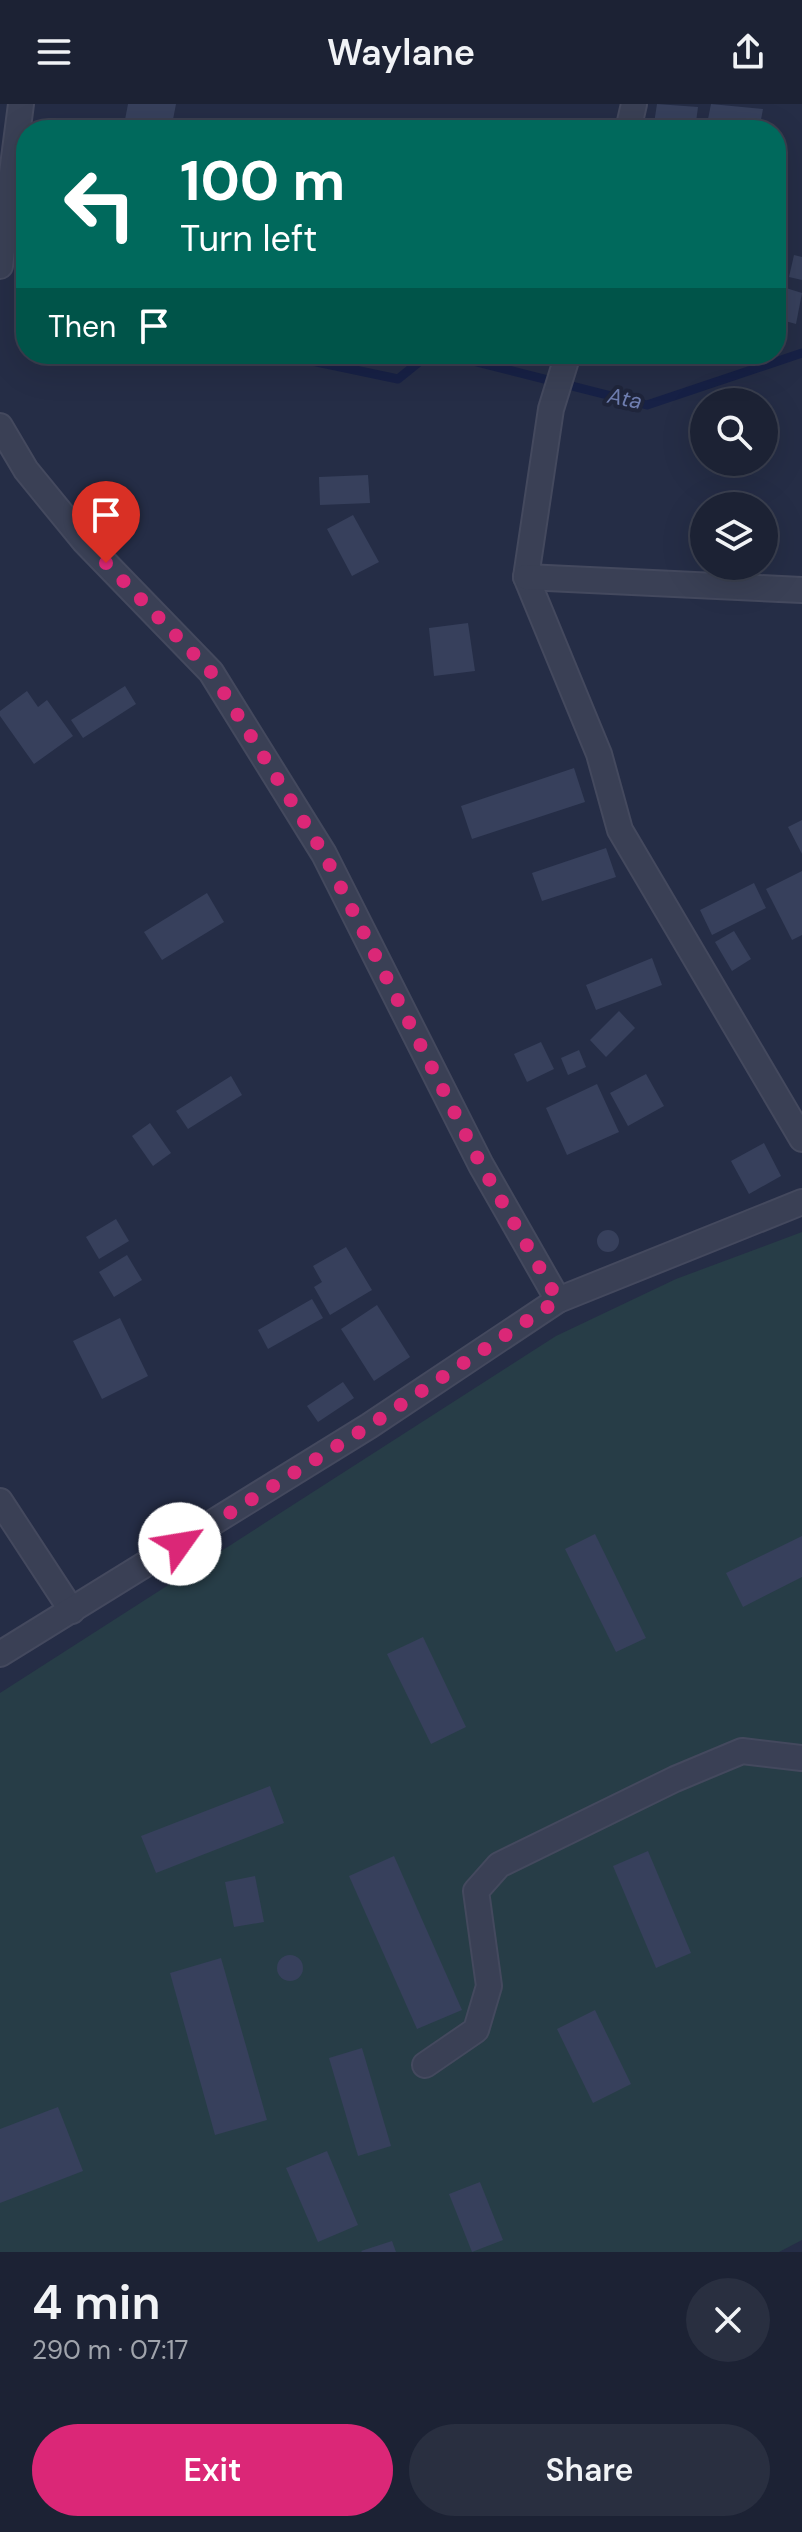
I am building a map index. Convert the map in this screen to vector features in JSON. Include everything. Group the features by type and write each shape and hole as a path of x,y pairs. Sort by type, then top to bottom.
{"street":[{"path":"1,263 16,147"},
{"path":"565,364 551,409 526,577 599,754 620,830 802,1139"},
{"path":"0,426 26,470 84,541 211,672 324,854 481,1165 558,1300"},
{"path":"526,577 802,590"},
{"path":"0,1654 369,1426 558,1300 802,1202"},
{"path":"0,1501 72,1611"},
{"path":"425,2065 476,2030 489,1986 476,1891 499,1865 675,1779 742,1751 802,1758"}],"shaded area":[{"path":"802,1232 802,2240 779,2252 0,2252 0,1693 556,1336 676,1279"}],"building":[{"path":"128,104 176,104 173,120 125,120"},
{"path":"657,104 698,107 696,120 655,120"},
{"path":"711,104 763,109 761,120 708,120"},
{"path":"794,255 802,257 802,280 789,277"},
{"path":"786,288 802,293 796,324 786,321"},
{"path":"368,475 370,503 320,505 319,477"},
{"path":"353,515 379,562 352,576 327,529"},
{"path":"468,623 475,671 434,676 429,628"},
{"path":"125,686 136,704 83,738 71,720"},
{"path":"27,691 38,707 47,700 73,736 34,764 0,716 0,711"},
{"path":"574,768 585,802 472,839 461,806"},
{"path":"802,820 802,854 788,827"},
{"path":"606,848 616,877 542,901 532,873"},
{"path":"802,871 802,935 792,940 766,889"},
{"path":"754,883 766,908 712,935 700,910"},
{"path":"207,893 224,922 162,960 144,932"},
{"path":"734,931 751,959 732,971 715,942"},
{"path":"652,958 662,985 596,1010 586,985"},
{"path":"619,1011 635,1028 606,1057 590,1040"},
{"path":"541,1042 554,1069 527,1082 514,1054"},
{"path":"579,1050 586,1067 568,1075 561,1058"},
{"path":"646,1074 664,1106 628,1126 610,1093"},
{"path":"231,1076 242,1095 188,1129 176,1111"},
{"path":"597,1084 619,1132 567,1155 546,1108"},
{"path":"150,1123 171,1153 153,1166 132,1136"},
{"path":"764,1143 781,1176 749,1194 731,1161"},
{"path":"116,1219 129,1241 99,1259 86,1237"},
{"path":"608,1230 616,1233 619,1241 616,1249 608,1252 600,1249 597,1241 600,1233"},
{"path":"346,1247 372,1290 330,1315 314,1287 322,1282 313,1266"},
{"path":"127,1255 142,1280 114,1297 99,1272"},
{"path":"312,1299 323,1318 268,1349 258,1330"},
{"path":"377,1305 410,1357 374,1381 341,1329"},
{"path":"120,1318 148,1376 102,1399 73,1341"},
{"path":"343,1382 354,1398 318,1422 307,1406"},
{"path":"595,1534 646,1638 616,1652 565,1549"},
{"path":"802,1536 802,1577 743,1607 726,1573"},
{"path":"423,1637 466,1727 431,1744 387,1654"},
{"path":"270,1786 284,1823 156,1873 141,1836"},
{"path":"648,1851 691,1953 656,1968 613,1866"},
{"path":"394,1856 462,2010 417,2029 349,1876"},
{"path":"255,1876 264,1922 234,1927 225,1882"},
{"path":"290,1955 299,1959 303,1968 299,1977 290,1981 281,1977 277,1968 281,1959"},
{"path":"221,1958 267,2120 215,2135 170,1973"},
{"path":"595,2010 631,2084 593,2103 557,2029"},
{"path":"362,2048 391,2146 358,2156 329,2058"},
{"path":"58,2107 83,2171 0,2203 0,2129"},
{"path":"327,2151 358,2225 318,2242 286,2168"},
{"path":"480,2182 503,2240 472,2252 449,2194"},
{"path":"392,2241 396,2252 361,2251"}],"waterway":[{"name":"Ata","path":"3,242 16,244"},
{"name":"Ata","path":"786,358 802,353"},
{"name":"Ata","path":"326,364 398,379 417,364"},
{"name":"Ata","path":"485,364 647,405 769,364"}],"route":[{"path":"106,563 211,672 324,854 481,1165 558,1300 369,1426 180,1544"}]}
